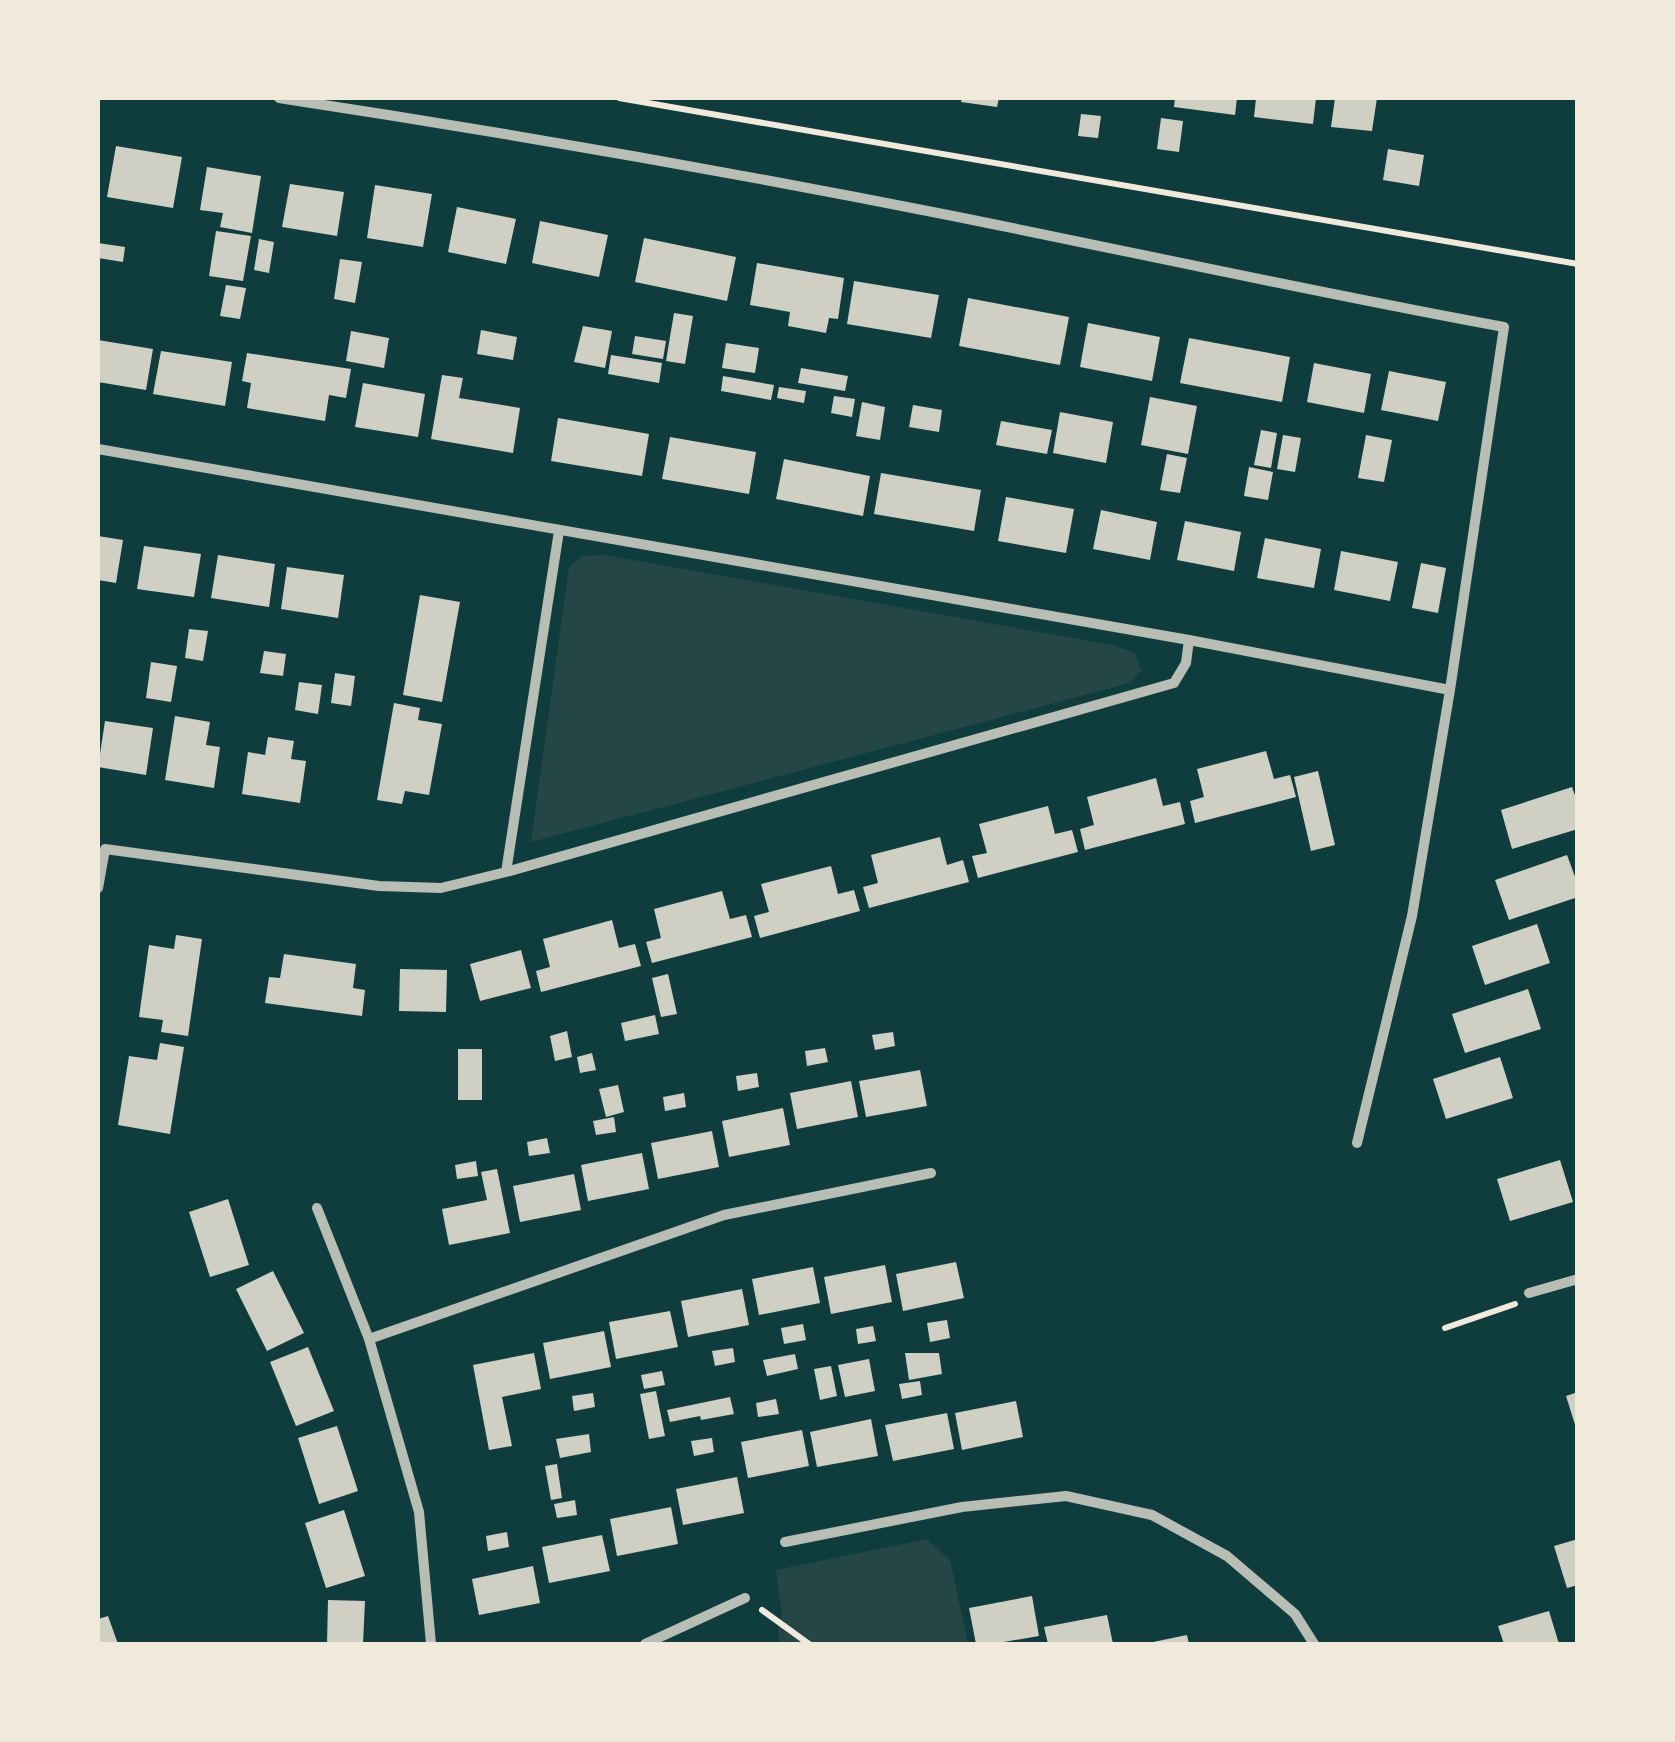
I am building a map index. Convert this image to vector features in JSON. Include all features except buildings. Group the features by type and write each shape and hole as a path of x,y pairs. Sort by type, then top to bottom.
{"street":[{"path":"279,98 669,162 1504,327 1412,916 1357,1143"},
{"path":"98,449 1190,640 1450,690"},
{"path":"506,872 560,531"},
{"path":"98,888 106,849 379,886 441,888 1174,683 1186,664 1190,640"},
{"path":"369,1339 724,1215 931,1174"},
{"path":"317,1208 369,1339 419,1512 431,1644"},
{"path":"1529,1293 1578,1279"},
{"path":"786,1542 962,1507 1066,1496 1152,1515 1227,1556 1295,1614 1314,1644"},
{"path":"645,1644 745,1598"}],"path":[{"path":"620,98 1578,264"},
{"path":"1446,1328 1512,1306 1529,1293"},
{"path":"745,1598 810,1644"}],"shaded area":[{"path":"605,555 1112,645 1135,653 1141,671 1130,683 531,842 569,567 582,556"},
{"path":"927,1539 950,1560 968,1644 780,1644 782,1617 776,1570"}]}
